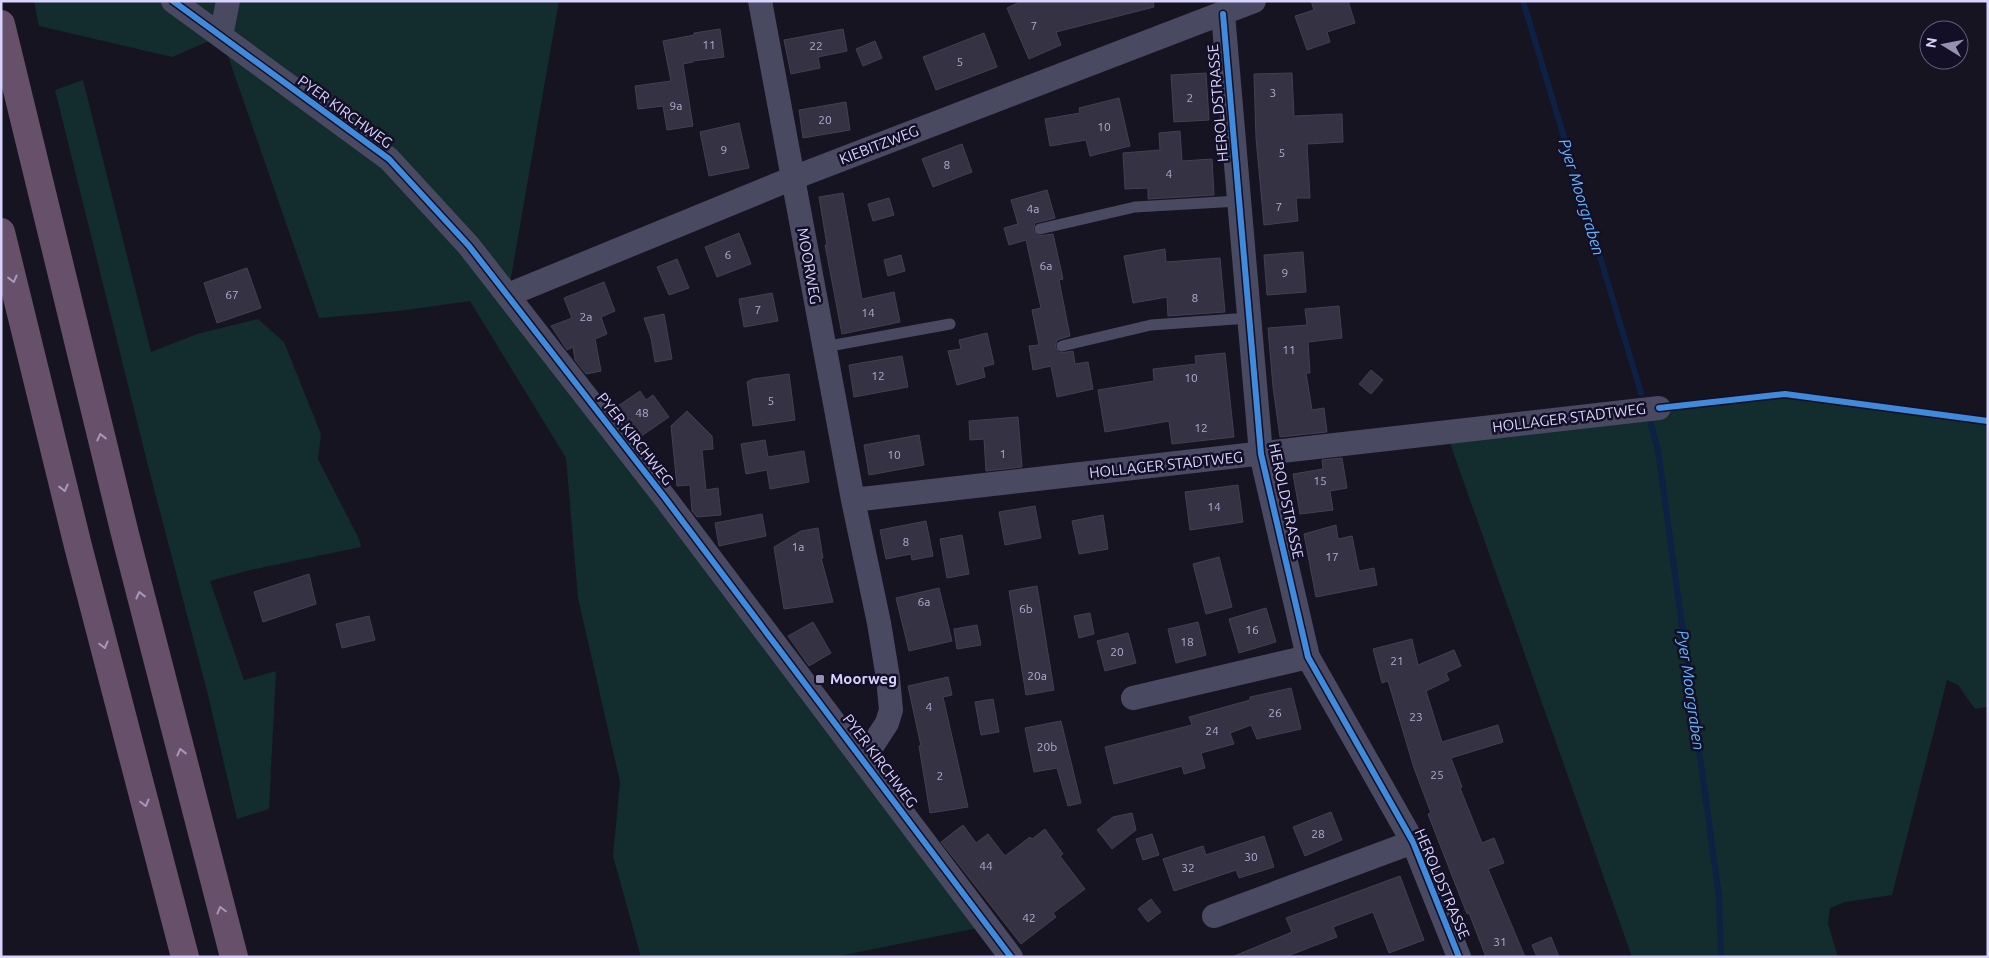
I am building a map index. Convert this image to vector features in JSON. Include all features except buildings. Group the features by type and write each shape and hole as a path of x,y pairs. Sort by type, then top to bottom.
{"highway":[{"path":"1,24 120,515 234,957"},
{"path":"1,232 78,546 185,957"}],"street":[{"name":"PYER KIRCHWEG","path":"172,1 389,159 469,246 665,498 1010,957"},
{"path":"220,36 228,1"},
{"name":"MOORWEG","path":"760,1 853,500 879,623 892,710 887,723 863,760"},
{"name":"KIEBITZWEG","path":"508,295 793,178 1216,11 1254,1"},
{"name":"HEROLDSTRASSE","path":"1216,11 1239,200 1260,454 1308,656 1413,842 1459,957"},
{"name":"HOLLAGER STADTWEG","path":"853,500 1659,408"},
{"path":"1133,698 1308,656"},
{"name":"HEROLDSTRASSE","path":"1214,916 1413,842"}],"lane":[{"path":"1040,229 1135,208 1239,200"},
{"path":"1062,346 1151,325 1249,318"},
{"path":"824,347 950,324"}],"green space":[{"path":"34,1 559,1 508,295 988,926 834,957 641,957 613,856 620,782 578,598 566,458 470,301 399,311 319,318 221,36 172,57 39,26"},
{"path":"83,80 151,352 197,334 258,319 284,342 321,434 318,459 359,539 361,547 250,570 210,581 244,680 276,671 269,809 237,819 207,691 148,466 55,90"},
{"path":"1785,394 1988,421 1987,707 1975,709 1958,685 1947,680 1892,895 1845,902 1830,908 1828,924 1838,957 1632,957 1446,432"}],"waterway":[{"name":"Pyer Moorgraben","path":"1523,1 1641,393"},
{"name":"Pyer Moorgraben","path":"1651,425 1658,450 1719,896 1721,957"}],"cycle path":[{"path":"173,1 389,159 469,246 665,498 1011,957"},
{"path":"1223,14 1261,454 1308,657 1413,842 1459,957"},
{"path":"1659,408 1785,394 1988,421"}],"place":[{"name":"Moorweg","path":"820,679"}]}
